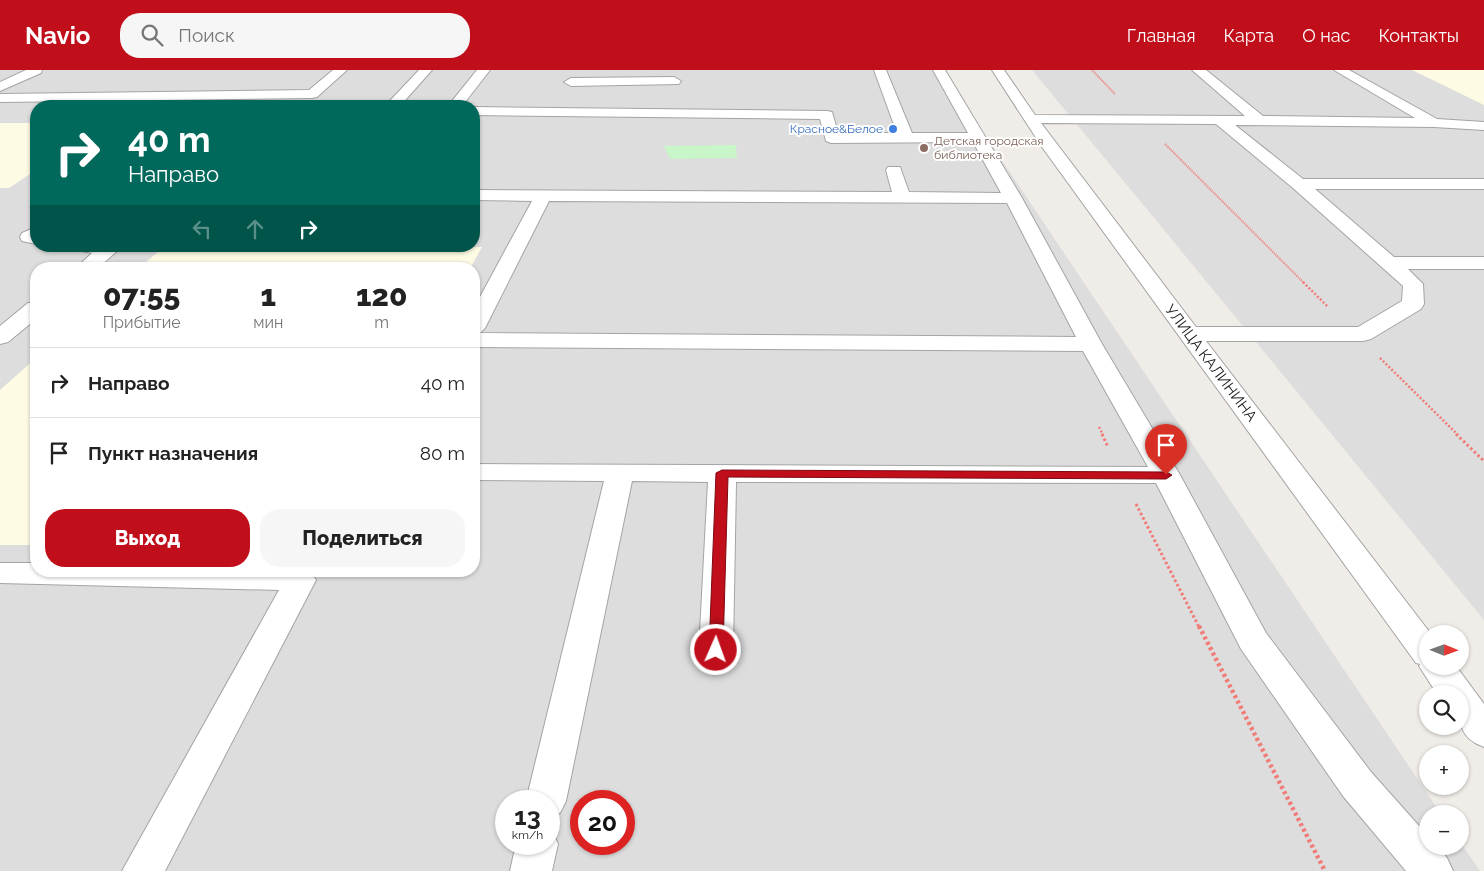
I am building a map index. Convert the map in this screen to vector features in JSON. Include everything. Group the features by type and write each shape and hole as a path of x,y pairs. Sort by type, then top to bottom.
{"street":[{"path":"0,87 36,70"},
{"path":"0,98 312,94 341,70"},
{"path":"398,100 426,70"},
{"path":"460,100 484,70"},
{"path":"880,70 906,138"},
{"path":"939,70 1012,198 1090,344 1166,475 1253,640 1357,784 1432,871"},
{"name":"УЛИЦА КАЛИНИНА","path":"998,70 1047,144 1419,642"},
{"path":"1198,70 1258,119"},
{"path":"1340,70 1434,124"},
{"path":"557,111 574,76 675,76 668,112"},
{"path":"480,111 827,115 831,138 978,137"},
{"path":"1030,119 1258,119 1484,126"},
{"path":"1190,334 1363,334 1413,304 1413,284 1299,184 1220,120"},
{"path":"894,170 902,197"},
{"path":"1299,184 1484,184"},
{"path":"480,195 1012,198"},
{"path":"480,317 543,196"},
{"path":"93,262 106,252"},
{"path":"1389,263 1484,263"},
{"path":"0,338 30,313"},
{"path":"480,340 1090,344"},
{"path":"480,472 1166,475"},
{"path":"548,790 620,473"},
{"path":"716,650 722,473"},
{"path":"0,573 30,574"},
{"path":"143,871 300,580 171,577"},
{"path":"1469,698 1484,699"},
{"path":"1469,711 1484,732"},
{"path":"531,871 535,855"}],"path":[{"path":"1092,70 1484,461"}],"shaded area":[{"path":"0,70 941,70 1419,781 1419,795 1428,795 1435,805 1419,805 1419,855 1469,855 1480,871 0,871"},
{"path":"1032,70 1484,70 1484,620 1169,236"},
{"path":"1412,70 1484,70 1484,105"},
{"path":"0,123 30,123 30,174 9,188 0,188"},
{"path":"158,252 479,252 474,262 146,262"},
{"path":"30,363 30,545 0,545 0,390"}],"green space":[{"path":"736,145 737,158 670,159 664,146"}],"place":[{"name":"Красное&Белое","path":"893,129"},
{"name":"Детская городская библиотека","path":"924,148"}],"route":[{"path":"716,650 722,473 1166,475"}]}
